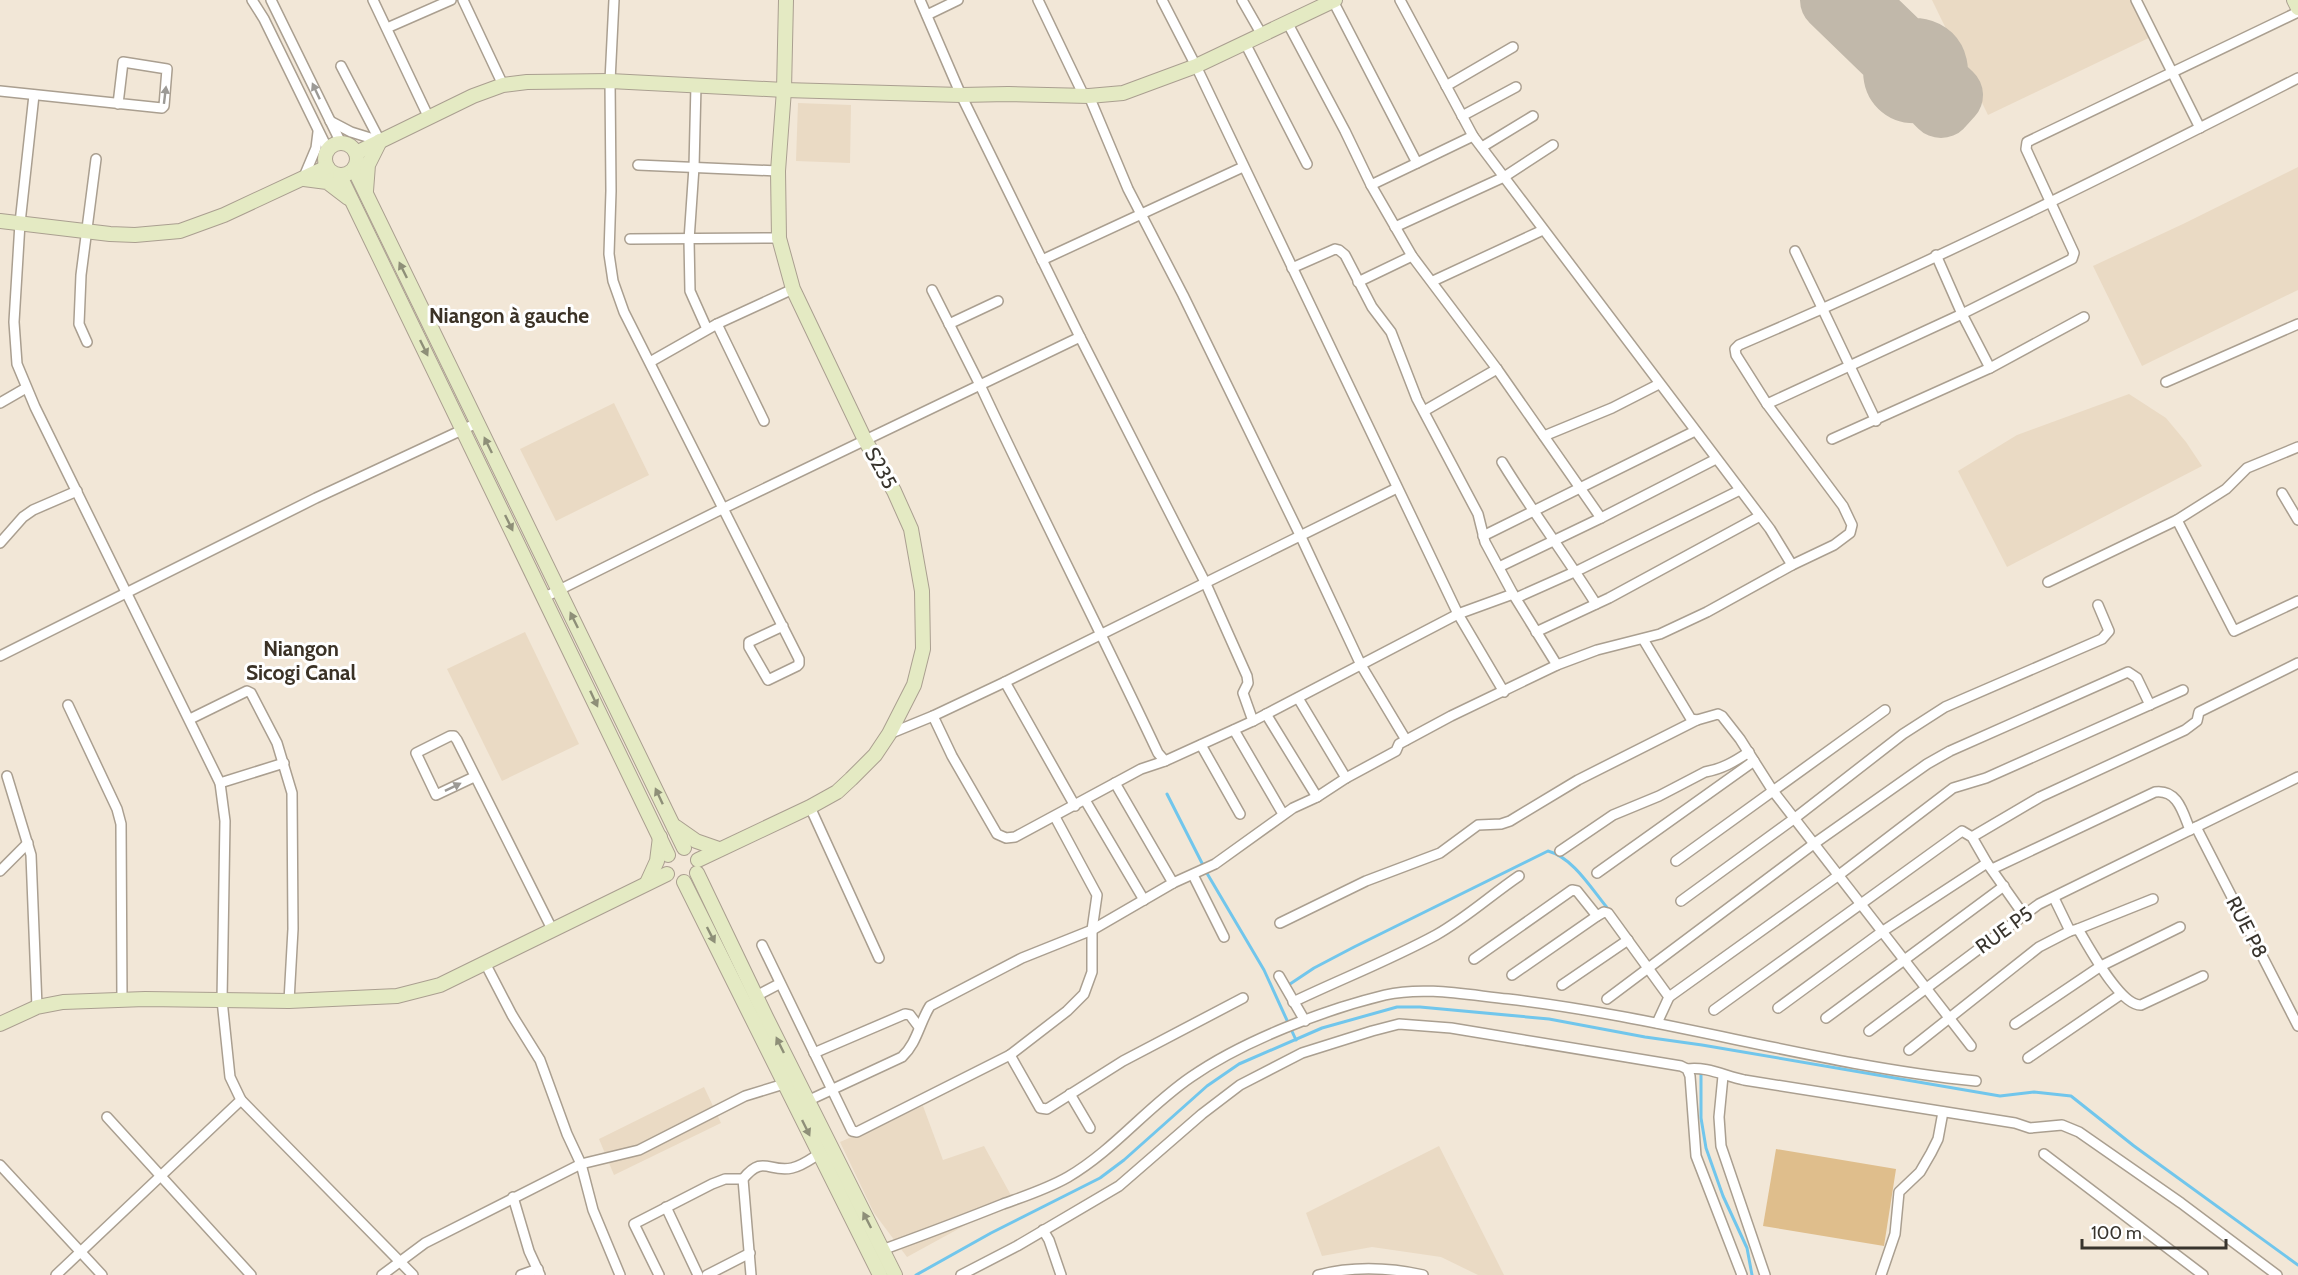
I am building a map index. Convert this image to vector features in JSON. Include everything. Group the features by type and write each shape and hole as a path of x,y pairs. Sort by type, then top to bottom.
{"street":[{"path":"252,0 264,19 328,150"},
{"path":"271,0 341,143 352,148 356,153 357,161 354,168 340,176 332,173 325,161 328,150 341,143"},
{"path":"373,0 428,116"},
{"path":"387,28 451,0"},
{"path":"463,0 503,85"},
{"path":"614,0 610,81 612,167 610,269 624,312 783,626 799,663 768,680 749,647 749,642 783,626"},
{"name":"S235","path":"698,867 719,849 810,807 837,792 851,779 875,755 889,734 914,685 922,649 922,591 911,529 894,491 865,440 793,289 779,238 778,171 784,90 786,0"},
{"path":"920,0 961,95 1080,337 1206,584 1248,676 1248,683 1243,693 1253,721"},
{"path":"927,15 958,0"},
{"path":"1038,0 1087,96 1117,165 1301,537 1361,665 1406,740"},
{"path":"1162,0 1196,66 1458,614 1504,692"},
{"path":"1242,0 1262,35"},
{"path":"1400,0 1473,136 1779,541 1792,565"},
{"path":"2136,0 2200,128"},
{"path":"2294,0 2298,8"},
{"path":"356,153 473,96 503,85 549,80 961,95 1087,96 1123,93 1196,66 1334,1 1417,163"},
{"path":"264,19 277,12"},
{"path":"1767,404 1962,314 2075,257 2026,149 2027,142 2298,12"},
{"path":"1287,22 1371,185 1412,256 1497,369 1602,518"},
{"path":"1245,43 1307,164"},
{"path":"1446,86 1513,47"},
{"path":"0,92 34,95 118,104 162,108 167,69 123,63 118,104"},
{"path":"341,66 380,141"},
{"path":"802,1104 902,1057 912,1048 919,1027 930,1006 1022,958 1092,930 1173,884 1202,871 1247,842 1283,814 1396,751 1399,744 1406,740 1557,665 1597,650 1660,634 1707,612 1792,565 1834,545 1850,533 1852,525 1843,506 1767,404 1736,355 1735,349 1739,345 1821,310 2051,201 2298,78"},
{"path":"696,85 689,240 690,291 707,329"},
{"path":"1462,116 1516,87"},
{"path":"34,95 20,224 14,342 17,364 26,388 220,783 225,821 222,1000 230,1077 241,1100 413,1275"},
{"path":"1482,147 1533,116"},
{"path":"330,121 351,132 380,141"},
{"path":"303,179 316,148 318,130"},
{"path":"1371,185 1473,136"},
{"path":"366,193 368,165 380,141"},
{"path":"1395,227 1504,177 1553,145"},
{"path":"87,342 79,324 81,275 96,159"},
{"path":"638,165 778,171"},
{"path":"0,221 87,232 135,235 180,231 224,215 327,167"},
{"path":"1042,260 1243,167"},
{"path":"354,168 684,848 695,854 698,867 802,1104 819,1154 889,1274"},
{"path":"340,176 660,837 668,855 665,868 667,874 675,881 684,882 692,879 698,867"},
{"path":"303,179 318,179 327,182 352,201"},
{"path":"1433,281 1543,230"},
{"path":"630,239 779,238"},
{"path":"1292,268 1335,249 1345,255 1372,307 1391,332 1407,377 1478,514 1483,536 1499,567 1514,596 1557,665"},
{"path":"1795,251 1821,310 1876,421"},
{"path":"1936,255 1962,314 1990,368"},
{"path":"1358,282 1412,256"},
{"path":"650,362 707,329 793,289"},
{"path":"932,290 1058,550 1102,634 1158,753 1165,761"},
{"path":"949,324 998,301"},
{"path":"1832,439 1990,368 2084,317"},
{"path":"717,324 764,421"},
{"path":"2166,382 2298,324"},
{"path":"545,597 1080,337"},
{"path":"1424,411 1497,369"},
{"path":"1544,436 1612,408 1659,384"},
{"path":"0,403 26,388"},
{"path":"0,656 316,498 477,423"},
{"path":"1483,536 1695,431"},
{"path":"2048,582 2177,520 2226,489 2247,468 2298,447"},
{"path":"1499,567 1602,518 1716,459"},
{"path":"1502,462 1532,512 1576,572 1596,604"},
{"path":"889,734 1005,682 1397,488"},
{"path":"933,716 952,756 997,834 1006,838 1015,837 1141,769 1165,761 1253,721 1458,614 1514,596 1576,572 1740,490"},
{"path":"0,543 23,517 33,510 77,491"},
{"path":"2282,494 2298,520"},
{"path":"1536,632 1596,604 1760,516"},
{"path":"2177,520 2234,631 2298,601"},
{"path":"1681,901 1795,818 1903,734 1945,708 2102,639 2109,631 2098,605"},
{"path":"1643,639 1691,719 1696,720"},
{"path":"1972,837 2040,797 2185,730 2197,721 2199,712 2298,663"},
{"path":"1607,999 1815,843 1927,764 1950,751 2128,672 2137,678 2150,705"},
{"path":"1005,682 1075,806"},
{"path":"1657,1023 1669,997 1839,875 1953,789 1986,778 2182,690"},
{"path":"190,719 247,691 251,693 269,727 284,763 292,804 293,929 289,1001"},
{"path":"1298,698 1346,778"},
{"path":"68,705 117,809 121,824 122,1000"},
{"path":"1676,861 1885,710"},
{"path":"1266,714 1317,797"},
{"path":"1280,922 1366,881 1440,853 1478,825 1501,824 1510,821 1578,780 1696,720 1718,714 1722,716 1752,756 1773,791 1971,1046"},
{"path":"1234,730 1283,814"},
{"path":"474,777 436,795 416,753 429,745 454,736 553,931"},
{"path":"1202,745 1240,814"},
{"path":"1560,851 1613,815 1659,796 1705,772 1714,772 1752,756"},
{"path":"1597,873 1752,756"},
{"path":"220,783 284,763"},
{"path":"7,776 31,855 37,1007"},
{"name":"RUE P5","path":"1869,1031 2023,914 2298,778"},
{"path":"1115,783 1173,884"},
{"name":"RUE P8","path":"1778,1008 1883,931 1990,866 2161,791 2177,799 2298,1026"},
{"path":"1085,800 1144,900"},
{"path":"810,807 879,958"},
{"path":"762,945 852,1131 856,1132 1010,1055 1067,1011 1084,994 1092,972 1092,930 1097,895 1054,817"},
{"path":"671,821 696,841 719,849"},
{"path":"1714,1010 1959,832 1965,831 1972,837 2023,914"},
{"path":"647,883 657,861 660,837"},
{"path":"0,871 28,843"},
{"path":"668,855 684,848"},
{"path":"1202,871 1224,937"},
{"path":"0,1024 37,1007 63,1002 289,1001 407,994 440,985 667,874"},
{"path":"1293,1002 1351,977 1437,934 1478,908 1519,876"},
{"path":"684,882 784,1083 802,1104 882,1250 889,1274"},
{"path":"1826,1018 2004,886"},
{"path":"1474,959 1572,890 1577,891 1597,916"},
{"path":"2054,898 2120,995 2134,1005 2140,1005 2204,976"},
{"path":"1909,1050 2039,947 2074,930 2153,899"},
{"path":"1512,975 1604,912 1608,913 1669,997"},
{"path":"2015,1024 2101,966 2180,927"},
{"path":"1562,985 1628,940"},
{"path":"485,963 512,1015 540,1060 567,1134 581,1164 593,1210 620,1275"},
{"path":"1279,976 1303,1022"},
{"path":"756,996 779,984"},
{"path":"882,1250 1037,1192 1066,1178 1090,1163 1120,1139 1191,1077 1237,1050 1303,1022 1352,1005 1403,992 1453,993 1532,1002 1657,1023 1887,1070 1976,1081"},
{"path":"2028,1058 2120,995"},
{"path":"1010,1055 1040,1108 1047,1109 1178,1031 1243,998"},
{"path":"814,1053 905,1014 910,1015 919,1027"},
{"path":"961,1275 1119,1186 1240,1084 1302,1053 1399,1024 1451,1028 1681,1066 1687,1069 1700,1067 1724,1076 2015,1123 2030,1128 2062,1125 2079,1132 2181,1203 2277,1275"},
{"path":"1687,1069 1690,1076 1696,1156 1742,1275"},
{"path":"1724,1076 1719,1117 1721,1146 1765,1275"},
{"path":"382,1275 434,1239 581,1164 639,1150 745,1096 784,1083"},
{"path":"1070,1094 1090,1128"},
{"path":"56,1275 241,1100"},
{"path":"1881,1275 1895,1234 1899,1192 1920,1172 1931,1153 1938,1139 1942,1112"},
{"path":"107,1117 250,1275"},
{"path":"751,1275 743,1179 752,1168 759,1165 791,1168 819,1154"},
{"path":"2044,1154 2204,1275"},
{"path":"0,1166 102,1275"},
{"path":"659,1275 634,1224 725,1179 743,1179"},
{"path":"513,1197 529,1251 539,1272 521,1275"},
{"path":"666,1207 698,1275"},
{"path":"1043,1230 1049,1240 1061,1275"},
{"path":"707,1275 750,1253"},
{"path":"1318,1275 1364,1268 1398,1269 1423,1275"}],"shaded area":[{"path":"1932,0 2140,0 2157,34 1988,115"},
{"path":"798,103 851,105 850,163 796,161"},
{"path":"2298,167 2298,290 2142,366 2093,266"},
{"path":"2129,394 2166,418 2202,466 2007,567 1958,471 2017,435"},
{"path":"614,403 649,475 556,521 520,449"},
{"path":"525,632 579,744 502,781 447,669"},
{"path":"704,1087 721,1123 614,1175 599,1139"},
{"path":"923,1106 943,1160 984,1146 1013,1199 907,1257 874,1213 840,1142"},
{"path":"1439,1146 1504,1275 1478,1275 1441,1257 1372,1247 1322,1256 1306,1213"},
{"path":"1776,1149 1896,1169 1884,1246 1763,1226"}],"waterway":[{"path":"1167,794 1208,875 1264,970 1296,1040"},
{"path":"1290,984 1314,968 1354,947 1548,851 1574,867 1609,910"},
{"path":"916,1275 991,1233 1100,1178 1124,1160 1207,1086 1239,1064 1322,1028 1397,1007 1420,1007 1549,1019 2000,1096 2034,1092 2071,1096 2134,1146 2298,1265"},
{"path":"1701,1073 1701,1118 1706,1148 1723,1196 1747,1248 1752,1275"}],"runway":[{"path":"1832,0 1896,62 1896,76 1901,86 1911,91 1925,90 1941,106 1951,95 1935,80 1935,66 1930,56 1920,50 1906,51 1853,0"}],"district":[{"name":"Niangon à gauche","path":"509,315"},
{"name":"Niangon Sicogi Canal","path":"301,660"}]}
